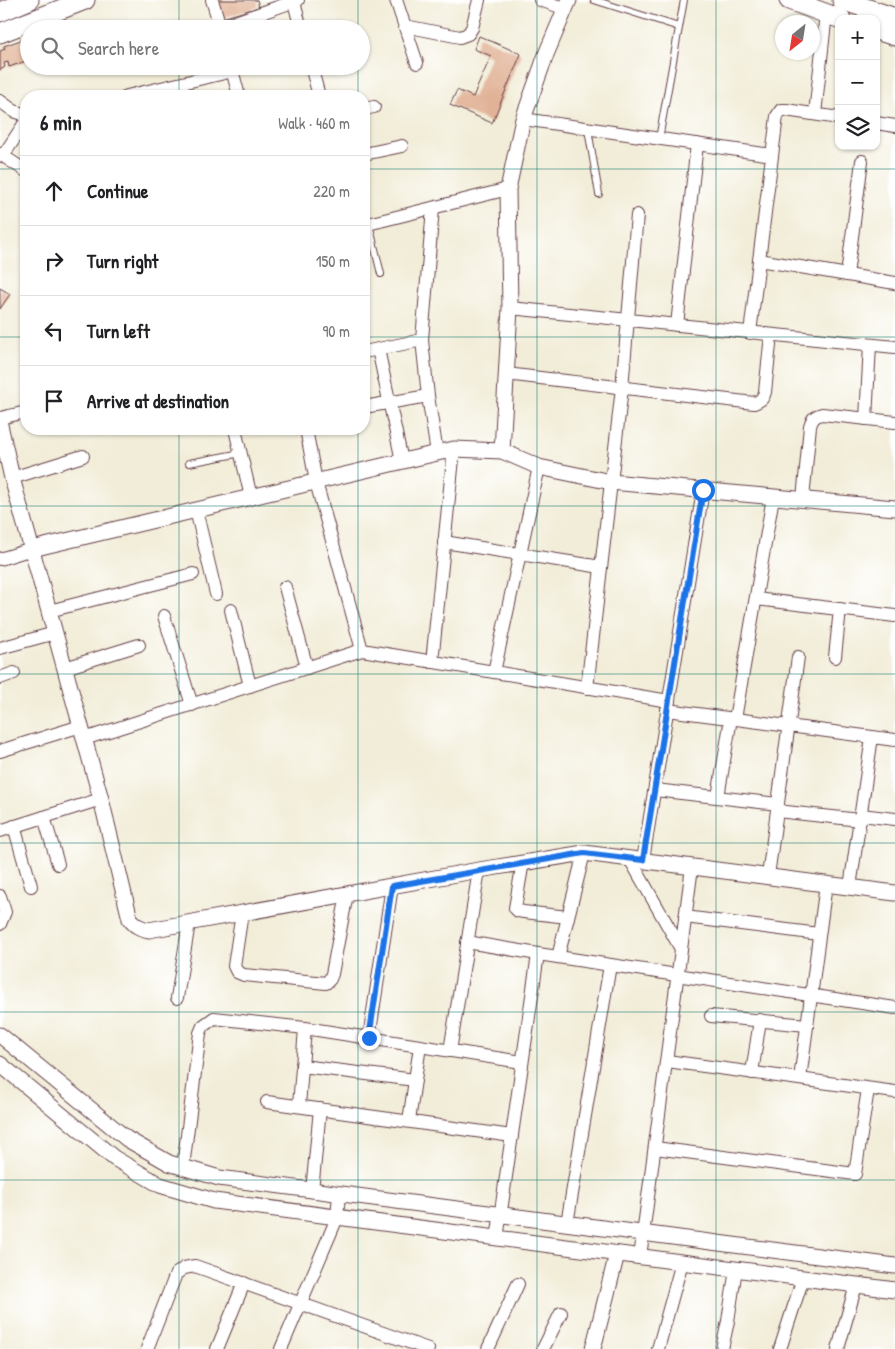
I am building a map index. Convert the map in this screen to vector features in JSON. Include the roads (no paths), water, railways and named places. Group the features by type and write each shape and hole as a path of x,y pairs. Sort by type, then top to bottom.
{"main road":[{"path":"0,12 29,0"},
{"path":"33,20 85,0"},
{"path":"789,0 834,16"},
{"path":"842,0 862,9 895,18"},
{"path":"0,33 20,25"},
{"path":"880,31 895,36"}],"street":[{"path":"212,0 218,20"},
{"path":"396,0 417,63"},
{"path":"404,26 460,37 468,34 472,28 479,0"},
{"path":"502,452 510,308 508,189 524,119 547,52 567,4 540,0"},
{"path":"243,20 296,1 299,20"},
{"path":"815,114 834,16"},
{"path":"164,90 212,75"},
{"path":"234,75 237,90"},
{"path":"313,75 317,90"},
{"path":"0,101 20,113"},
{"path":"750,333 778,112 786,110 835,117"},
{"path":"524,119 772,155"},
{"path":"880,124 895,126"},
{"path":"20,130 2,155 20,167"},
{"path":"677,326 697,144"},
{"path":"370,153 402,146"},
{"path":"848,275 862,161"},
{"path":"370,223 508,189"},
{"path":"433,208 422,340 437,453"},
{"path":"587,688 622,388 637,215"},
{"path":"759,260 895,284"},
{"path":"510,308 895,348"},
{"path":"506,374 754,403 760,401 765,392 771,335"},
{"path":"370,351 422,340"},
{"path":"866,419 870,345"},
{"path":"378,349 402,461"},
{"path":"370,406 428,396"},
{"path":"0,418 20,413"},
{"path":"803,499 811,421 816,415 822,414 895,422"},
{"path":"0,425 12,478 101,799 130,919 134,925 149,930 523,862 584,853 895,893"},
{"path":"236,435 251,497"},
{"path":"307,435 316,482 362,650"},
{"path":"432,662 454,449"},
{"path":"0,559 32,549 454,449 502,452 539,467 611,482 895,508"},
{"path":"12,478 83,456"},
{"path":"494,672 539,467"},
{"path":"681,949 636,859 655,790 703,490"},
{"path":"718,797 774,497"},
{"path":"196,510 216,594"},
{"path":"444,542 601,567"},
{"path":"49,611 193,574"},
{"path":"285,587 308,668"},
{"path":"756,599 895,616"},
{"path":"835,657 840,609"},
{"path":"231,610 250,686"},
{"path":"164,616 192,705"},
{"path":"0,648 55,632"},
{"path":"64,668 139,645"},
{"path":"0,751 83,733 192,705 362,650 587,688 733,719 895,740"},
{"path":"768,876 790,726 798,656"},
{"path":"0,678 14,673"},
{"path":"850,887 872,737"},
{"path":"655,790 718,797 778,808 860,818 895,819"},
{"path":"0,831 101,799"},
{"path":"44,816 58,864"},
{"path":"14,826 31,886"},
{"path":"558,957 584,853"},
{"path":"523,862 515,908 524,912 568,917"},
{"path":"640,1257 692,867"},
{"path":"450,1051 479,870"},
{"path":"800,1079 826,884"},
{"path":"369,1038 392,886"},
{"path":"242,913 234,966 237,972 244,975 326,982 332,974 347,894"},
{"path":"0,896 5,912 0,924"},
{"path":"685,917 819,934"},
{"path":"177,998 189,923"},
{"path":"468,942 895,1008"},
{"path":"496,1238 538,954"},
{"path":"567,1224 610,965"},
{"path":"711,1016 807,1025"},
{"path":"183,1167 200,1033 203,1026 214,1018 305,1028 522,1062"},
{"path":"752,1072 760,1020"},
{"path":"299,1106 305,1028"},
{"path":"0,1035 127,1139 169,1163 219,1178 895,1266"},
{"path":"409,1121 420,1046"},
{"path":"667,1061 895,1092"},
{"path":"0,1064 114,1158 160,1185 214,1201 895,1290"},
{"path":"302,1066 415,1080"},
{"path":"655,1148 855,1174 868,1088"},
{"path":"267,1102 512,1136"},
{"path":"312,1191 320,1109"},
{"path":"281,1349 337,1218 338,1194"},
{"path":"593,1349 617,1254"},
{"path":"658,1349 682,1262"},
{"path":"148,1349 176,1274 184,1268 195,1266 424,1348"},
{"path":"722,1349 736,1269"},
{"path":"780,1349 803,1278"},
{"path":"217,1349 244,1284"},
{"path":"488,1349 518,1284"},
{"path":"838,1349 856,1285"},
{"path":"543,1349 561,1313"}],"lane":[{"path":"594,0 679,27"},
{"path":"659,139 684,0"},
{"path":"588,129 599,194"},
{"path":"370,237 381,274"},
{"path":"189,463 241,453"}]}
